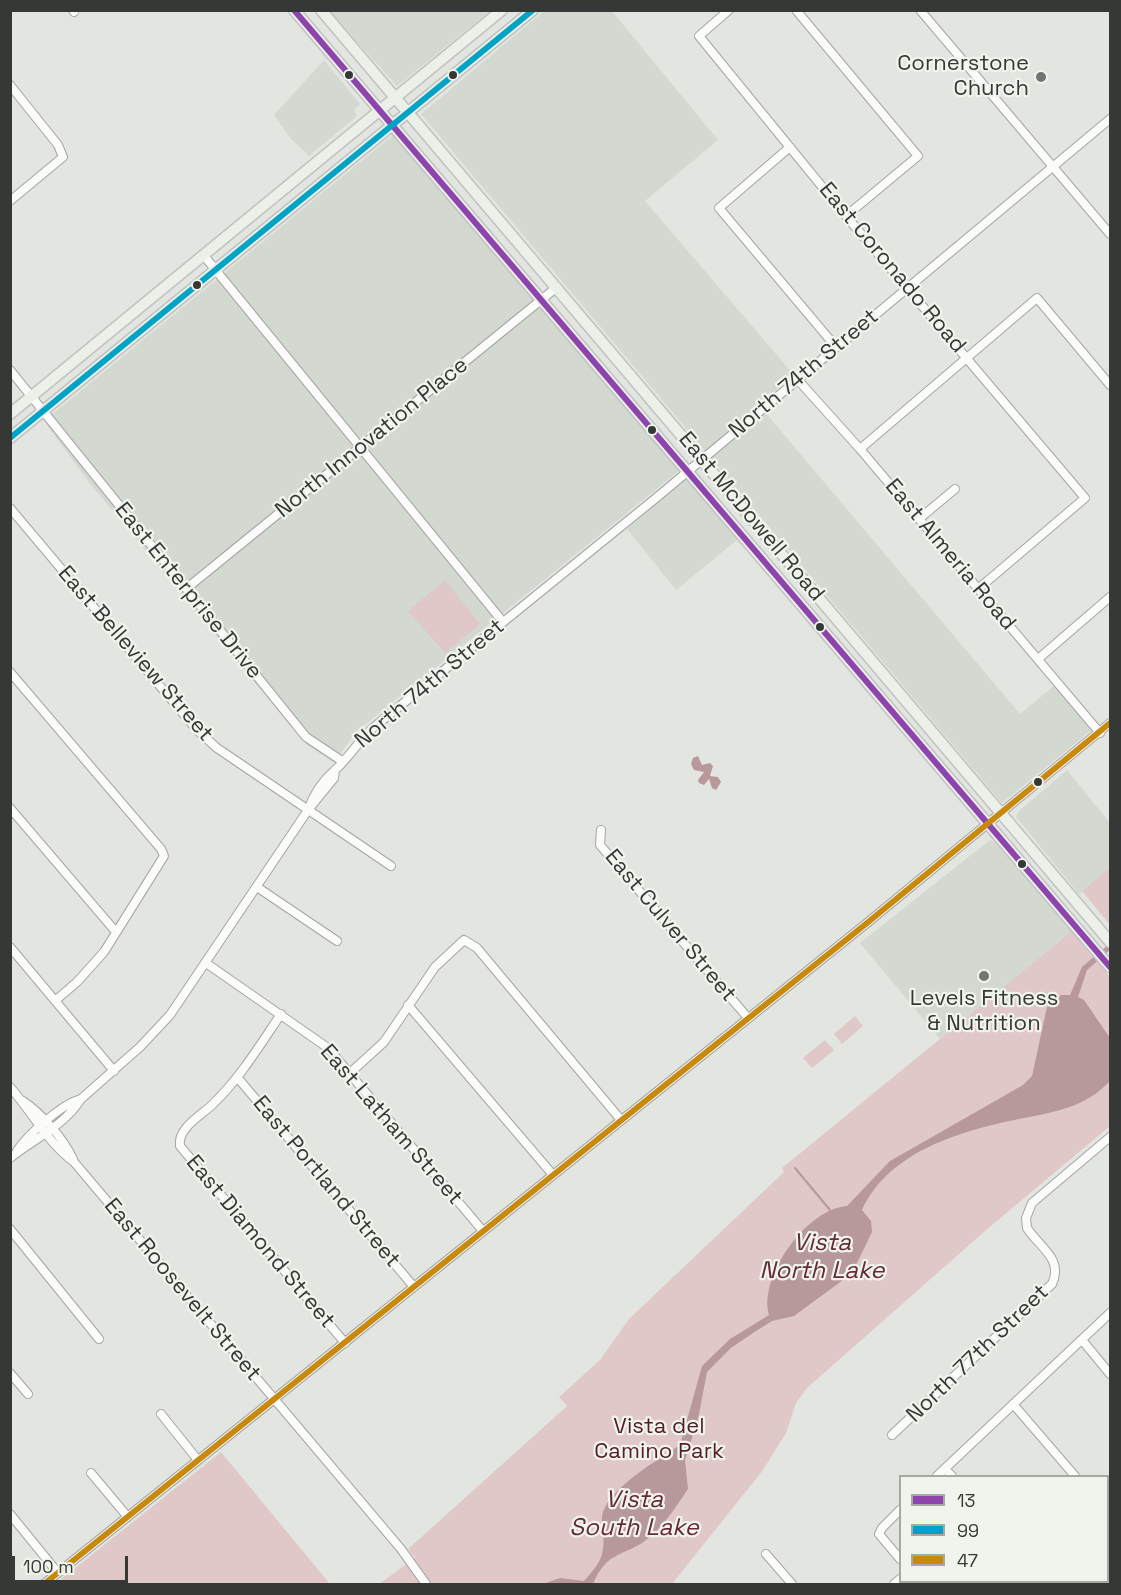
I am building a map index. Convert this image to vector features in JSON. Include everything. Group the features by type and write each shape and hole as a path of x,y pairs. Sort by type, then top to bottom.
{"main road":[{"name":"East McDowell Road","path":"294,10 1110,967"},
{"name":"East McDowell Road","path":"321,10 1109,940"},
{"path":"10,414 205,257 502,10"},
{"path":"10,438 410,114 533,10"}],"street":[{"name":"East Coronado Road","path":"729,10 699,36 846,216 1086,498 978,589"},
{"path":"796,10 918,156 846,216"},
{"path":"920,10 1110,234"},
{"path":"10,85 58,145 63,157 10,201"},
{"name":"North 74th Street","path":"14,1155 24,1142 75,1108 81,1099 114,1071 170,1015 308,810 313,796 328,774 335,770 368,732 688,471 1110,119"},
{"path":"790,147 719,208 836,347"},
{"path":"205,257 503,622"},
{"name":"North Innovation Place","path":"187,588 557,287"},
{"path":"860,449 1038,298 1110,385"},
{"path":"10,370 44,410"},
{"name":"East Almeria Road","path":"798,380 860,449 1100,732"},
{"name":"East Enterprise Drive","path":"44,410 306,737 342,761"},
{"path":"919,519 955,489"},
{"name":"East Belleview Street","path":"10,508 197,730 217,748 391,866"},
{"path":"1038,659 1110,597"},
{"path":"10,672 161,849 164,856 116,932 88,971 56,1000"},
{"path":"44,1584 989,824 1110,723"},
{"path":"10,808 116,932"},
{"name":"East Culver Street","path":"601,830 600,845 748,1018"},
{"path":"257,887 337,940"},
{"path":"350,1073 384,1042 435,967 464,940 477,948 621,1120"},
{"path":"10,947 114,1071"},
{"name":"East Latham Street","path":"206,963 328,1048 483,1231"},
{"path":"408,1005 553,1175"},
{"path":"237,1077 281,1014"},
{"name":"East Diamond Street","path":"237,1077 223,1095 184,1130 179,1139 183,1151 345,1342"},
{"name":"East Portland Street","path":"237,1077 414,1287"},
{"name":"East Roosevelt Street","path":"10,1087 45,1128 68,1148 74,1162 401,1549 426,1584"},
{"name":"North 77th Street","path":"892,1435 1052,1284 1056,1270 1055,1262 1027,1228 1028,1209 1032,1203 1110,1137"},
{"path":"10,1229 99,1339"},
{"path":"938,1475 1110,1313"},
{"path":"1082,1340 1110,1374"},
{"path":"10,1372 28,1394"},
{"path":"1013,1404 1074,1475"},
{"path":"161,1414 197,1460"},
{"path":"945,1469 951,1475"},
{"path":"91,1473 127,1516"},
{"path":"899,1511 879,1534 899,1558"},
{"path":"10,1514 58,1573"},
{"path":"766,1554 792,1584"}],"shaded area":[{"path":"329,11 490,11 397,86"},
{"path":"544,11 612,11 718,140 645,201 794,375 759,405 1020,714 1061,680 1098,725 1002,803 421,114"},
{"path":"324,60 360,104 354,110 357,116 309,156 291,139 274,115"},
{"path":"393,135 680,470 356,732 334,763 306,744 88,481 44,421"},
{"path":"687,478 738,539 676,590 627,529"},
{"path":"1067,770 1110,823 1110,867 1079,894 1016,817 1019,811"},
{"path":"990,840 996,843 1072,931 940,1039 860,943"}],"green space":[{"path":"445,580 480,624 445,653 408,611"},
{"path":"1110,867 1110,925 1082,891"},
{"name":"Vista del Camino Park","path":"1072,931 1110,977 1110,1126 985,1231 807,1388 796,1403 786,1433 763,1470 672,1584 379,1584 415,1558 408,1549 567,1406 559,1397 600,1360 629,1319 784,1172 782,1168"},
{"path":"855,1016 863,1026 842,1044 834,1034"},
{"path":"825,1040 834,1050 812,1068 803,1058"},
{"path":"221,1452 330,1584 55,1584"}],"water":[{"path":"698,756 702,765 710,763 713,766 710,776 718,777 721,782 716,790 712,788 709,779 704,785 699,783 698,780 704,772 694,770 691,764 693,758"},
{"path":"1110,943 1110,950 1087,970 1078,997 1084,1000 1110,1038 1110,1081 1090,1097 1068,1108 974,1130 929,1147 908,1158 890,1173 874,1190 862,1210 871,1221 872,1232 857,1263 843,1280 794,1316 772,1321 753,1333 731,1348 707,1372 698,1419 685,1460 688,1489 661,1526 642,1543 605,1564 593,1584 543,1584 560,1578 584,1581 594,1569 601,1558 602,1516 608,1502 637,1474 680,1445 702,1366 730,1339 769,1315 768,1299 771,1282 789,1247 802,1231 817,1218 832,1210 847,1206 890,1161 1023,1085 1032,1076 1047,1007 1061,995 1070,995 1082,967"}],"waterway":[{"path":"795,1168 830,1210"}],"transit line":[{"name":"13","path":"294,10 1110,967"},
{"name":"99","path":"10,438 533,10"},
{"name":"47","path":"44,1584 867,923 1110,723"}],"place":[{"name":"Cornerstone Church","path":"1041,77"},
{"name":"Levels Fitness & Nutrition","path":"984,976"}],"water label":[{"name":"Vista North Lake","path":"822,1257"},
{"name":"Vista South Lake","path":"634,1514"}]}
